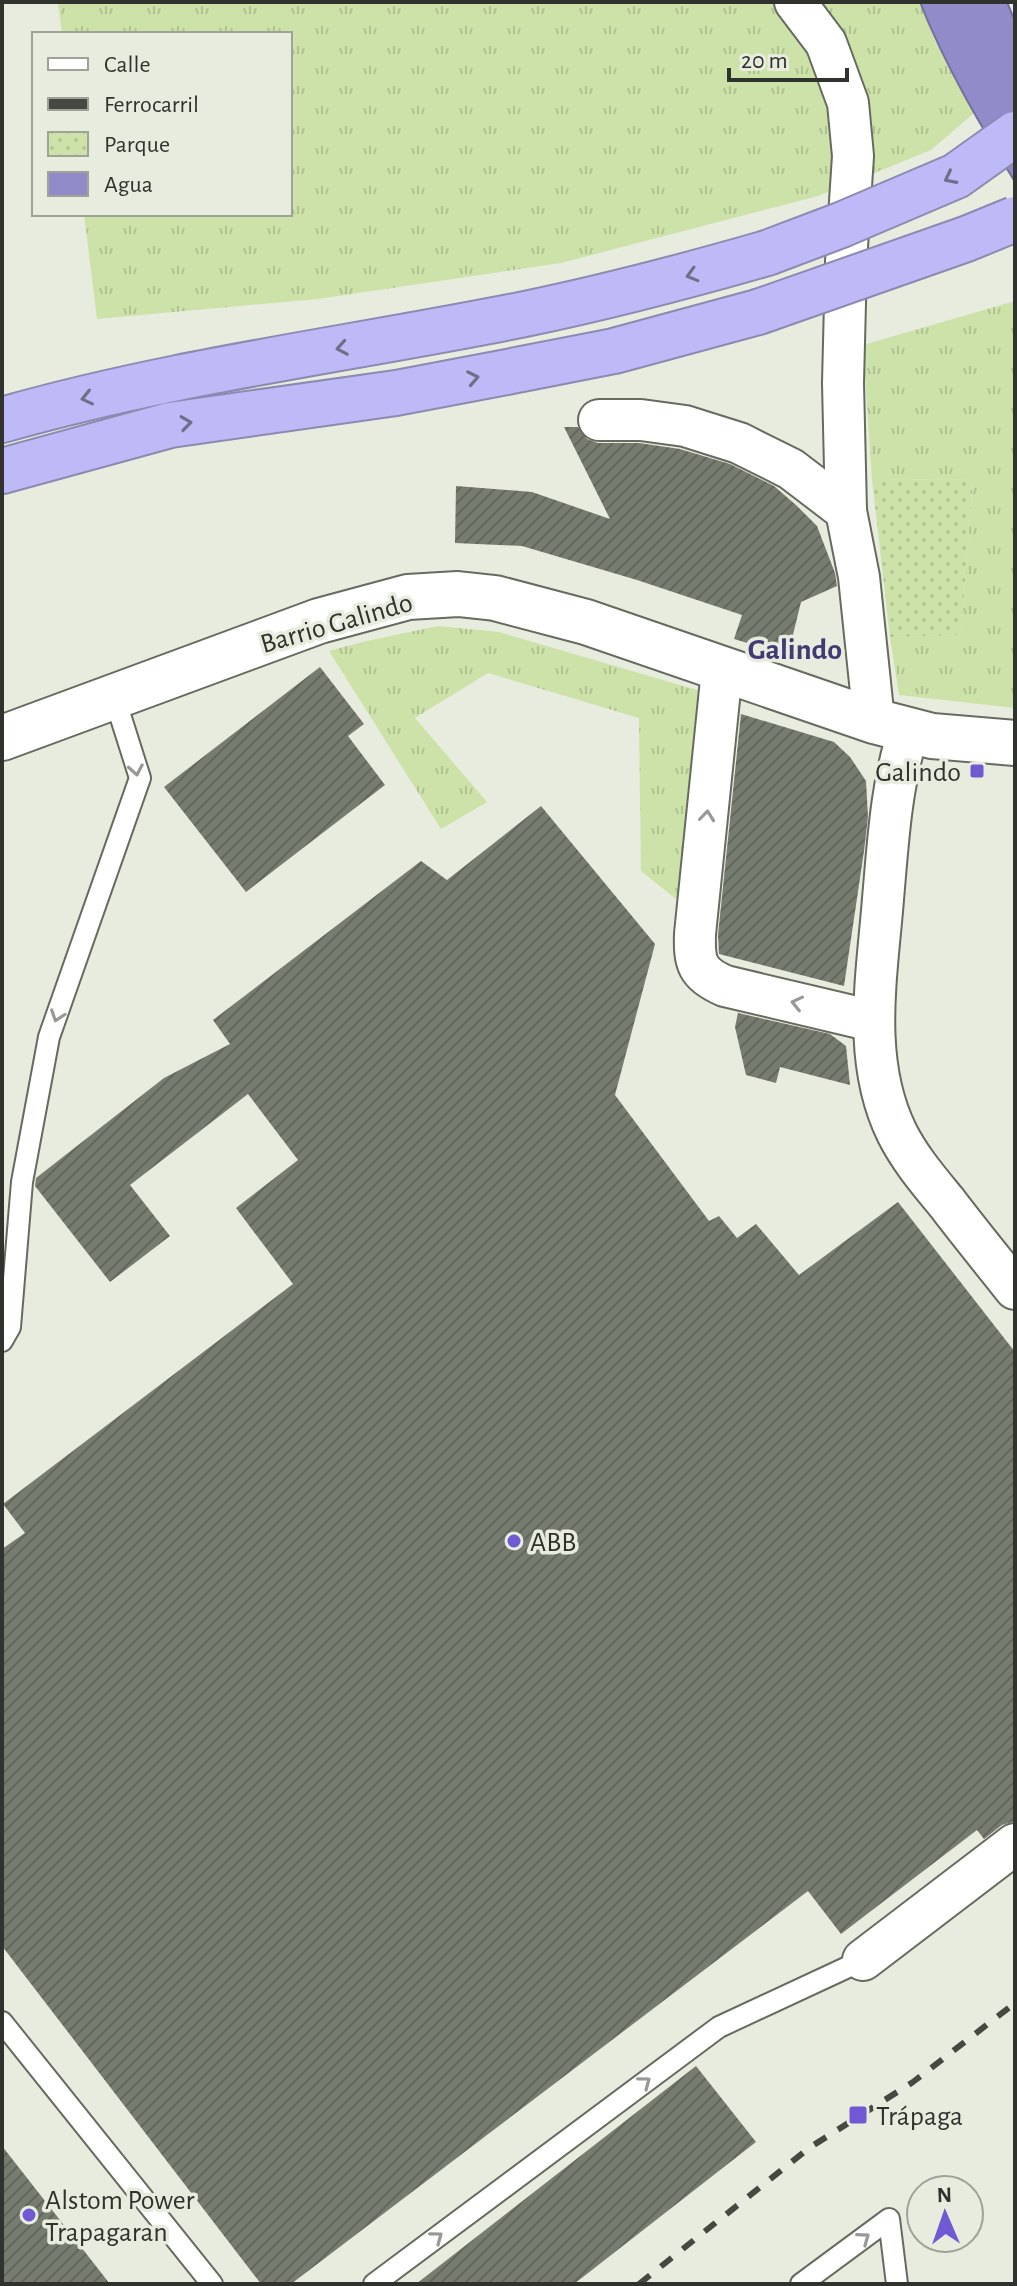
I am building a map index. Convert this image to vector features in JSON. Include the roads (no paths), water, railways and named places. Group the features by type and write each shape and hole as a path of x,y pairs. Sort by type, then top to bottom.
{"highway":[{"path":"2,420 168,379 527,314 655,284 767,253 956,176 1015,134"},
{"path":"2,471 170,425 396,393 614,351 758,312 1015,219"}],"street":[{"path":"795,2 826,43 848,103 853,156 843,383 846,511 900,758 887,860 873,1021 880,1085 897,1133 919,1169 1015,1289"},
{"path":"599,420 641,420 685,426 739,443 791,469 846,511"},
{"name":"Barrio Galindo","path":"2,738 319,621 408,597 458,594 495,598 586,622 722,670 932,736 1015,743"},
{"path":"722,670 695,934 694,951 698,967 708,978 725,986 873,1021"},
{"path":"863,1960 1015,1844"}],"lane":[{"path":"2,1341 10,1327 22,1182 49,1037 140,778 114,696"},
{"path":"374,2284 719,2027 863,1960"},
{"path":"2,2022 212,2284"},
{"path":"801,2284 889,2219 897,2284"}],"water":[{"path":"920,2 1007,2 1015,21 1015,182 952,72"}],"railway":[{"path":"639,2284 809,2148 913,2082 1015,2003"}],"place":[{"name":"Galindo","path":"977,771"},
{"name":"ABB","path":"514,1541"},
{"name":"Trápaga","path":"858,2115"},
{"name":"Alstom Power Trapagaran","path":"29,2215"}],"district":[{"name":"Galindo","path":"795,649"}]}
